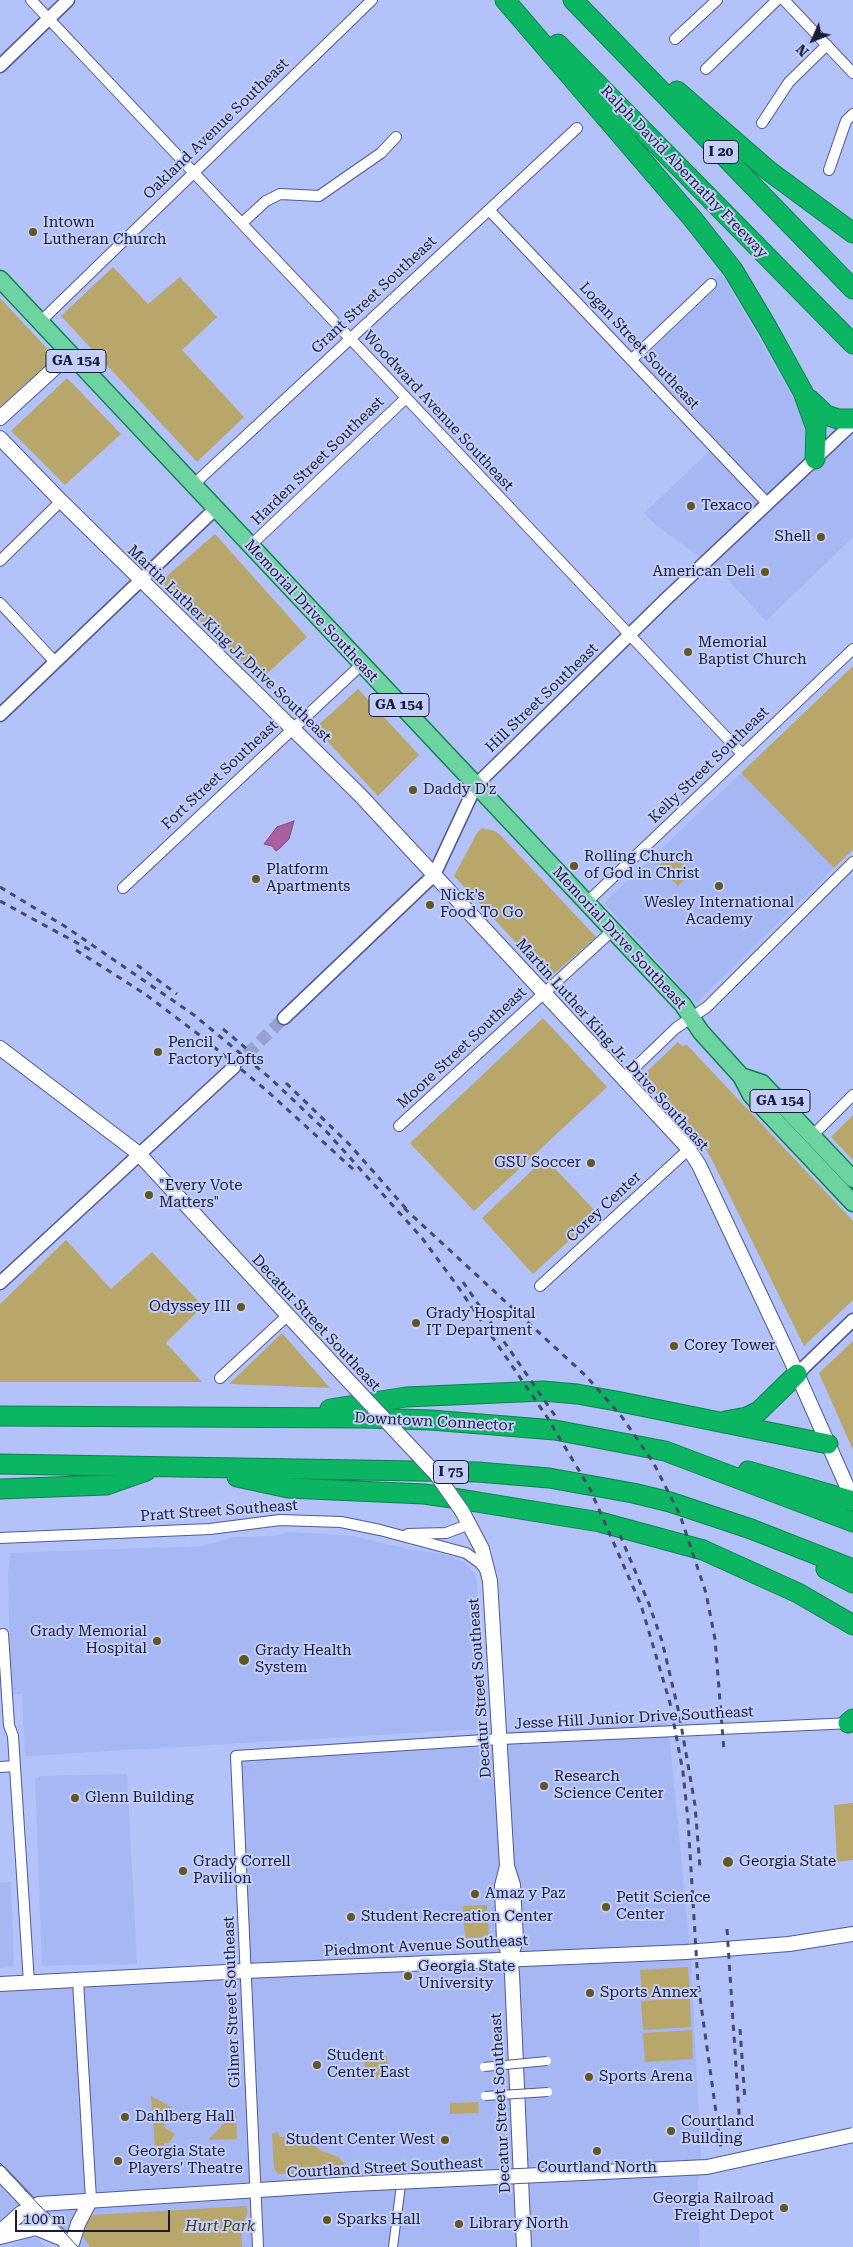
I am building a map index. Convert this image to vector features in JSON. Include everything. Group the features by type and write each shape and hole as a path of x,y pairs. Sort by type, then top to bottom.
{"highway":[{"path":"505,0 692,218 733,270 803,392 816,428 814,459"},
{"name":"Ralph David Abernathy Freeway","path":"515,0 853,344"},
{"name":"I 20","path":"573,0 853,289"},
{"path":"588,16 769,171 853,233"},
{"path":"723,212 853,359"},
{"path":"803,392 819,411 838,419 853,421"},
{"path":"717,1422 747,1417 759,1411 797,1374"},
{"path":"269,1416 406,1397 543,1391 577,1394 828,1444"},
{"name":"Downtown Connector","path":"0,1416 269,1416 431,1420 494,1424 594,1436 664,1451 853,1522"},
{"path":"664,1451 742,1469 853,1500"},
{"name":"I 75","path":"0,1464 514,1474 633,1492 707,1514 853,1569"},
{"path":"0,1488 106,1485 157,1467"},
{"path":"191,1468 288,1488 424,1494 501,1504 600,1522 703,1550 798,1593 853,1624"},
{"path":"707,1514 766,1539 853,1584"}],"main road":[{"name":"Memorial Drive Southeast","path":"0,279 683,1005 700,1032 741,1076 751,1095 853,1203"},
{"path":"0,418 70,354"},
{"name":"Martin Luther King Jr Drive Southeast","path":"0,438 61,501 292,728 434,875"},
{"name":"Martin Luther King Jr. Drive Southeast","path":"434,875 689,1149 699,1165 828,1444"},
{"name":"Decatur Street Southeast","path":"0,1048 138,1153 287,1316 436,1474 470,1524 482,1549 488,1574 507,1866 513,1885 516,1940 510,1958 524,2247"},
{"name":"Memorial Drive Southeast","path":"741,1076 762,1083 853,1178"},
{"path":"828,1444 853,1500"},
{"name":"Piedmont Avenue Southeast","path":"0,1984 510,1958 686,1952 789,1944 853,1934"},
{"name":"Courtland Street Southeast","path":"32,2207 39,2204 91,2199 255,2192 353,2184 707,2167 853,2135"},
{"path":"0,2173 67,2244"},
{"path":"67,2244 91,2199"},
{"path":"0,2232 21,2213 32,2207"},
{"path":"0,2237 36,2228 67,2244"}],"street":[{"name":"Woodward Avenue Southeast","path":"31,0 742,754"},
{"path":"0,66 68,0"},
{"name":"Oakland Avenue Southeast","path":"40,322 372,0"},
{"path":"675,39 717,0"},
{"path":"706,69 777,0"},
{"path":"784,0 853,73"},
{"path":"762,124 789,82 827,46"},
{"path":"829,170 846,121 853,114"},
{"name":"Grant Street Southeast","path":"193,485 577,128"},
{"path":"242,224 266,201 280,194 319,196 381,153 396,136"},
{"name":"Logan Street Southeast","path":"490,210 767,503"},
{"path":"631,360 711,284"},
{"name":"Harden Street Southeast","path":"250,546 406,398"},
{"name":"Hill Street Southeast","path":"284,1018 434,875 476,785 629,635 853,421"},
{"path":"0,561 61,501"},
{"path":"0,715 215,509"},
{"path":"0,603 56,662"},
{"name":"Kelly Street Southeast","path":"586,903 853,649"},
{"name":"Fort Street Southeast","path":"123,888 292,728 362,665"},
{"path":"624,1078 676,1028 707,1007 851,868"},
{"name":"Moore Street Southeast","path":"399,1126 612,931"},
{"path":"0,1283 138,1153 234,1067"},
{"path":"812,1135 853,1095"},
{"name":"Corey Center","path":"540,1286 689,1149"},
{"path":"220,1378 287,1316"},
{"path":"797,1374 853,1320"},
{"name":"Pratt Street Southeast","path":"0,1538 210,1529 280,1520 341,1522 397,1534 466,1553 480,1563 488,1574"},
{"path":"397,1534 446,1533 470,1524"},
{"path":"3,1634 8,1726 13,1736 29,1983"},
{"name":"Jesse Hill Junior Drive Southeast","path":"236,1756 500,1739 851,1722"},
{"name":"Gilmer Street Southeast","path":"236,1756 244,1971 258,2247"},
{"path":"0,1767 15,1766"},
{"path":"78,1981 91,2199"},
{"path":"484,2067 546,2062"},
{"path":"485,2096 548,2092"},
{"path":"393,2247 401,2185"}],"shaded area":[{"path":"721,273 809,426 830,445 853,439 853,537 766,621 720,571 658,527 644,513 714,447 631,360"},
{"name":"Wesley International Academy","path":"741,773 834,868 696,1003 604,903"},
{"path":"294,821 289,839 280,848 276,851 272,846 264,844 277,827"},
{"name":"Grady Health System","path":"290,1532 352,1536 413,1550 443,1554 465,1563 476,1576 477,1583 481,1729 25,1756 22,1694 11,1694 8,1576 10,1553 203,1546 234,1537 272,1536"},
{"name":"Georgia State University","path":"668,1721 691,1961 701,2157 697,2192 700,2247 58,2247 30,2217 0,2246 0,1985 249,1966 236,1750"},
{"path":"127,1774 137,1964 42,1966 35,1779 40,1776"},
{"path":"0,1882 11,1882 14,1967 0,1968"},
{"path":"37,2238 46,2247 11,2247 25,2239"}],"green space":[{"path":"113,267 148,304 180,277 217,317 182,350 244,417 197,462 61,316"},
{"path":"0,298 55,357 0,407"},
{"path":"67,378 121,434 65,485 11,431"},
{"path":"215,534 307,637 260,680 160,582"},
{"path":"853,666 853,850 834,868 741,773"},
{"path":"358,689 419,755 378,796 315,728"},
{"path":"482,828 495,831 501,836 596,937 549,978 454,876 477,833"},
{"path":"672,853 691,873 678,886 658,866"},
{"path":"543,1018 607,1087 474,1211 410,1143"},
{"path":"678,1042 682,1046 687,1045 853,1221 853,1300 804,1346 711,1158 699,1138 641,1077"},
{"path":"853,1115 853,1160 831,1137"},
{"path":"545,1158 598,1214 533,1274 482,1218"},
{"path":"66,1240 111,1289 152,1252 203,1306 166,1343 202,1382 0,1382 0,1304"},
{"path":"282,1333 330,1388 229,1384"},
{"path":"853,1341 853,1450 819,1373"},
{"path":"853,1803 853,1860 837,1862 834,1805"},
{"path":"487,1905 489,1937 465,1938 463,1906"},
{"path":"688,1967 690,1996 642,1999 640,1970"},
{"path":"690,1998 691,2027 643,2030 641,2001"},
{"path":"692,2030 693,2059 645,2062 643,2033"},
{"path":"364,2056 387,2056 389,2078 355,2080 355,2073 365,2072"},
{"path":"151,2096 173,2108 164,2114 164,2127 175,2134 169,2143 164,2143 164,2146 155,2146"},
{"path":"478,2102 479,2113 450,2114 450,2103"},
{"path":"236,2111 237,2139 210,2140 209,2139"},
{"path":"277,2132 280,2137 299,2135 320,2150 338,2157 351,2171 278,2174 274,2168 272,2134"},
{"name":"Hurt Park","path":"246,2206 248,2212 241,2229 242,2247 90,2247 83,2237 87,2221 93,2215"}],"tunnel":[{"path":"234,1067 284,1018"}],"tram line":[{"path":"0,2163 78,2247"}],"railway":[{"path":"0,887 66,927 194,1015 270,1078 326,1131 422,1238 456,1284 547,1417 590,1489 641,1605 670,1703 683,1772 688,1820 698,1983 721,2148"},
{"path":"0,901 90,950"},
{"path":"76,950 145,994 202,1037 266,1090 354,1170"},
{"path":"137,965 177,994"},
{"path":"223,1029 254,1055"},
{"path":"286,1083 349,1144 410,1213"},
{"path":"404,1208 586,1376 622,1417 653,1462 680,1515 706,1593 715,1639 724,1751"},
{"path":"463,1282 558,1420"},
{"path":"620,1535 649,1604 662,1641 679,1713 695,1805 700,1868"},
{"path":"727,1929 741,2143"},
{"path":"740,2029 745,2101"}],"place":[{"name":"Intown Lutheran Church","path":"33,232"},
{"name":"Texaco","path":"691,506"},
{"name":"Shell","path":"821,537"},
{"name":"American Deli","path":"765,572"},
{"name":"Memorial Baptist Church","path":"688,652"},
{"name":"Daddy D'z","path":"413,790"},
{"name":"Rolling Church of God in Christ","path":"574,866"},
{"name":"Platform Apartments","path":"256,879"},
{"name":"Wesley International Academy","path":"719,886"},
{"name":"Nick's Food To Go","path":"430,905"},
{"name":"Pencil Factory Lofts","path":"158,1052"},
{"name":"GSU Soccer","path":"591,1163"},
{"name":"\"Every Vote Matters\"","path":"149,1195"},
{"name":"Odyssey III","path":"241,1307"},
{"name":"Grady Hospital IT Department","path":"416,1323"},
{"name":"Corey Tower","path":"674,1346"},
{"name":"Grady Memorial Hospital","path":"157,1641"},
{"name":"Grady Health System","path":"244,1660"},
{"name":"Research Science Center","path":"544,1786"},
{"name":"Glenn Building","path":"75,1798"},
{"name":"Georgia State","path":"728,1862"},
{"name":"Grady Correll Pavilion","path":"183,1871"},
{"name":"Amaz y Paz","path":"475,1894"},
{"name":"Petit Science Center","path":"606,1907"},
{"name":"Student Recreation Center","path":"351,1917"},
{"name":"Georgia State University","path":"408,1976"},
{"name":"Sports Annex","path":"590,1993"},
{"name":"Student Center East","path":"317,2065"},
{"name":"Sports Arena","path":"589,2077"},
{"name":"Dahlberg Hall","path":"125,2117"},
{"name":"Courtland Building","path":"671,2131"},
{"name":"Student Center West","path":"445,2140"},
{"name":"Courtland North","path":"597,2151"},
{"name":"Georgia State Players' Theatre","path":"118,2161"},
{"name":"Georgia Railroad Freight Depot","path":"784,2208"},
{"name":"Sparks Hall","path":"327,2220"},
{"name":"Library North","path":"459,2224"}]}
